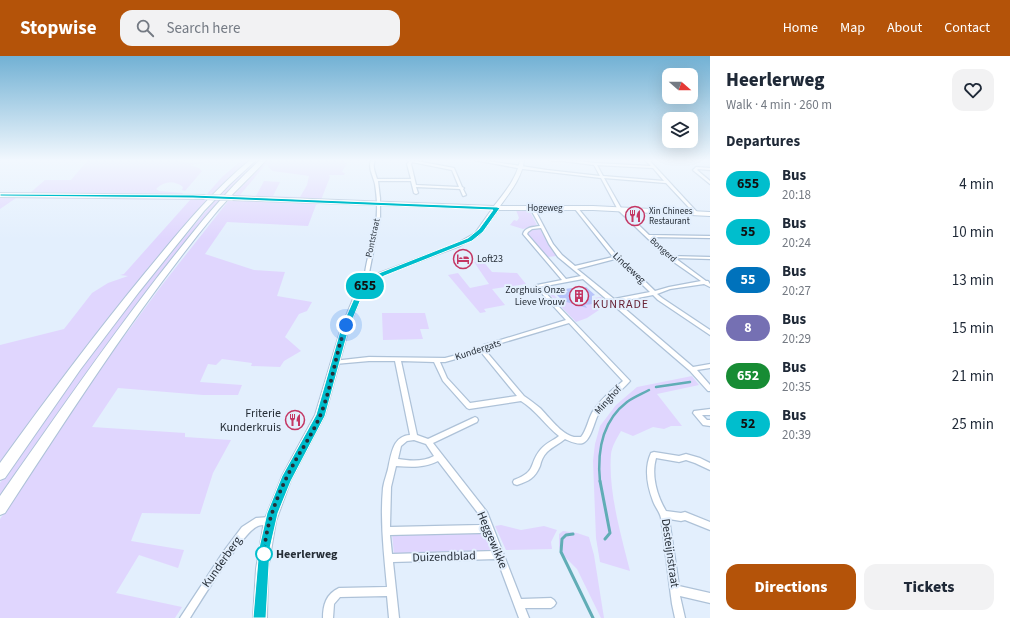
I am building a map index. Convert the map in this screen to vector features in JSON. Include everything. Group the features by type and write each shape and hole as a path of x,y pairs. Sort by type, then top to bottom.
{"highway":[{"path":"0,474 92,347 143,281 215,196 225,186"},
{"path":"0,508 74,399 152,290 236,186"}],"street":[{"name":"Pontstraat","path":"367,273 368,259 376,231 379,207 377,186"},
{"path":"414,186 416,193"},
{"path":"419,186 462,188 464,195"},
{"path":"260,618 262,569 270,521 286,479 320,416 347,321 359,294 366,284 372,279 470,240 481,230 512,186"},
{"name":"Bongerd","path":"607,186 619,209 670,257 707,282 710,286"},
{"path":"671,186 696,213"},
{"name":"Hogeweg","path":"0,195 206,197 270,200 280,202 292,201 497,208 593,208 710,214"},
{"path":"532,208 554,250 692,369 709,387"},
{"name":"Lindeweg","path":"576,208 616,258 660,299 710,333"},
{"path":"542,228 528,229 525,234 564,281"},
{"path":"648,236 710,237"},
{"path":"670,257 710,258"},
{"path":"574,268 616,258"},
{"path":"569,321 538,286 584,277"},
{"path":"614,302 669,288 707,282"},
{"name":"Kundergats","path":"335,362 369,359 445,360 482,350 486,346 569,321"},
{"name":"Minghof","path":"482,350 522,398 528,401 553,427 564,435 578,441 584,439 592,417 600,406 627,380 569,321"},
{"path":"398,360 414,437"},
{"path":"436,360 446,379 469,406 522,398"},
{"path":"692,369 710,366"},
{"path":"710,412 696,413 705,423 710,423"},
{"path":"394,618 386,531 387,487 396,449 400,442 409,437 414,437 428,442 475,420"},
{"path":"517,482 527,479 535,471 544,451 560,440 564,435"},
{"name":"Heggewikke","path":"428,442 484,515 524,618"},
{"name":"Desteijnstraat","path":"680,618 664,514 657,505 652,489 652,461 654,455 679,459 686,458 697,460 710,467"},
{"path":"393,462 421,464 439,457"},
{"path":"664,514 681,517 685,516 710,526"},
{"name":"Kunderberg","path":"185,618 227,554 245,530 256,522 270,521"},
{"path":"386,531 480,529 488,526"},
{"name":"Duizendblad","path":"389,558 499,555"},
{"path":"676,590 710,598"},
{"path":"328,618 328,605 333,597 339,594 392,591"},
{"path":"518,604 551,603"}],"shaded area":[{"path":"38,186 159,186 156,189 159,191 183,193 182,195 0,193 31,192"},
{"path":"182,186 189,186 185,191 182,190"},
{"path":"214,186 221,186 211,196 206,195"},
{"path":"229,186 234,186 224,196 219,196"},
{"path":"242,186 247,186 240,195 256,196 261,186 278,186 273,196 300,197 306,186 326,186 321,200 233,196"},
{"path":"0,197 207,200 100,329 0,463 0,345 64,329 92,293 108,283 128,276 120,275 124,274 190,200 16,198 0,209"},
{"path":"215,200 220,200 195,230 0,499 0,483 76,375 138,294"},
{"path":"229,200 320,203 316,205 308,226 227,222 205,254 254,270 285,272 277,296 312,302 307,311 299,314 285,337 301,351 284,361 280,367 251,366 252,363 222,359 216,365 208,364 200,382 242,385 238,395 203,395 118,388 92,427 185,433 185,437 231,440 213,473 200,514 142,513 131,541 184,550 178,568 139,555 116,593 182,607 175,618 0,618 0,519 103,365 162,285"},
{"path":"516,210 529,210 537,225 523,229 510,225 514,220 517,221 519,218"},
{"path":"540,229 557,256 547,257 528,234 528,231"},
{"path":"482,260 492,272 517,273 526,284 492,289 505,305 484,309 486,312 480,313 448,275 458,273 470,288 489,284 474,262"},
{"path":"553,294 561,302 566,301 581,306 593,303 593,298 601,297 611,306 599,310 587,318 576,322 550,295"},
{"path":"382,313 425,313 429,329 420,329 423,339 383,340"},
{"path":"692,376 699,385 657,394 682,426 671,426 664,429 653,427 633,436 621,431 612,448 611,483 613,498 630,571 600,562 596,538 593,461 595,444 600,426 616,405 637,387"},
{"path":"501,525 521,530 544,526 557,530 551,542 552,549 506,550 495,526"},
{"path":"563,531 589,537 594,555 604,618 601,618 577,569 561,553 559,547 559,534"},
{"path":"485,532 492,551 394,554 392,534"}],"building":[{"name":"Zorghuis Onze Lieve Vrouw","path":"586,287 595,295 592,296 592,304 585,305 587,308 563,301 555,293 568,292 565,289 572,288 574,290"}],"waterway":[{"path":"656,387 690,382"},
{"path":"600,482 599,460 603,438 612,418 627,402 649,390"},
{"path":"600,481 610,533 605,539"},
{"path":"573,534 566,535 562,539 561,552 593,618"}],"bus line":[{"name":"655","path":"0,195 193,197 497,208 481,230 470,240 381,274 372,279 359,294 347,321 325,403 320,416 286,479 270,521 264,548 260,618"}],"place":[{"name":"Xin Chinees Restaurant","path":"635,216"},
{"name":"Loft23","path":"463,259"},
{"name":"Zorghuis Onze Lieve Vrouw","path":"579,296"},
{"name":"Friterie Kunderkruis","path":"295,420"},
{"name":"Heerlerweg","path":"264,554"}],"district":[{"name":"KUNRADE","path":"621,304"}],"route":[{"path":"264,554 270,521 278,498 288,475 323,409 346,325"}]}
